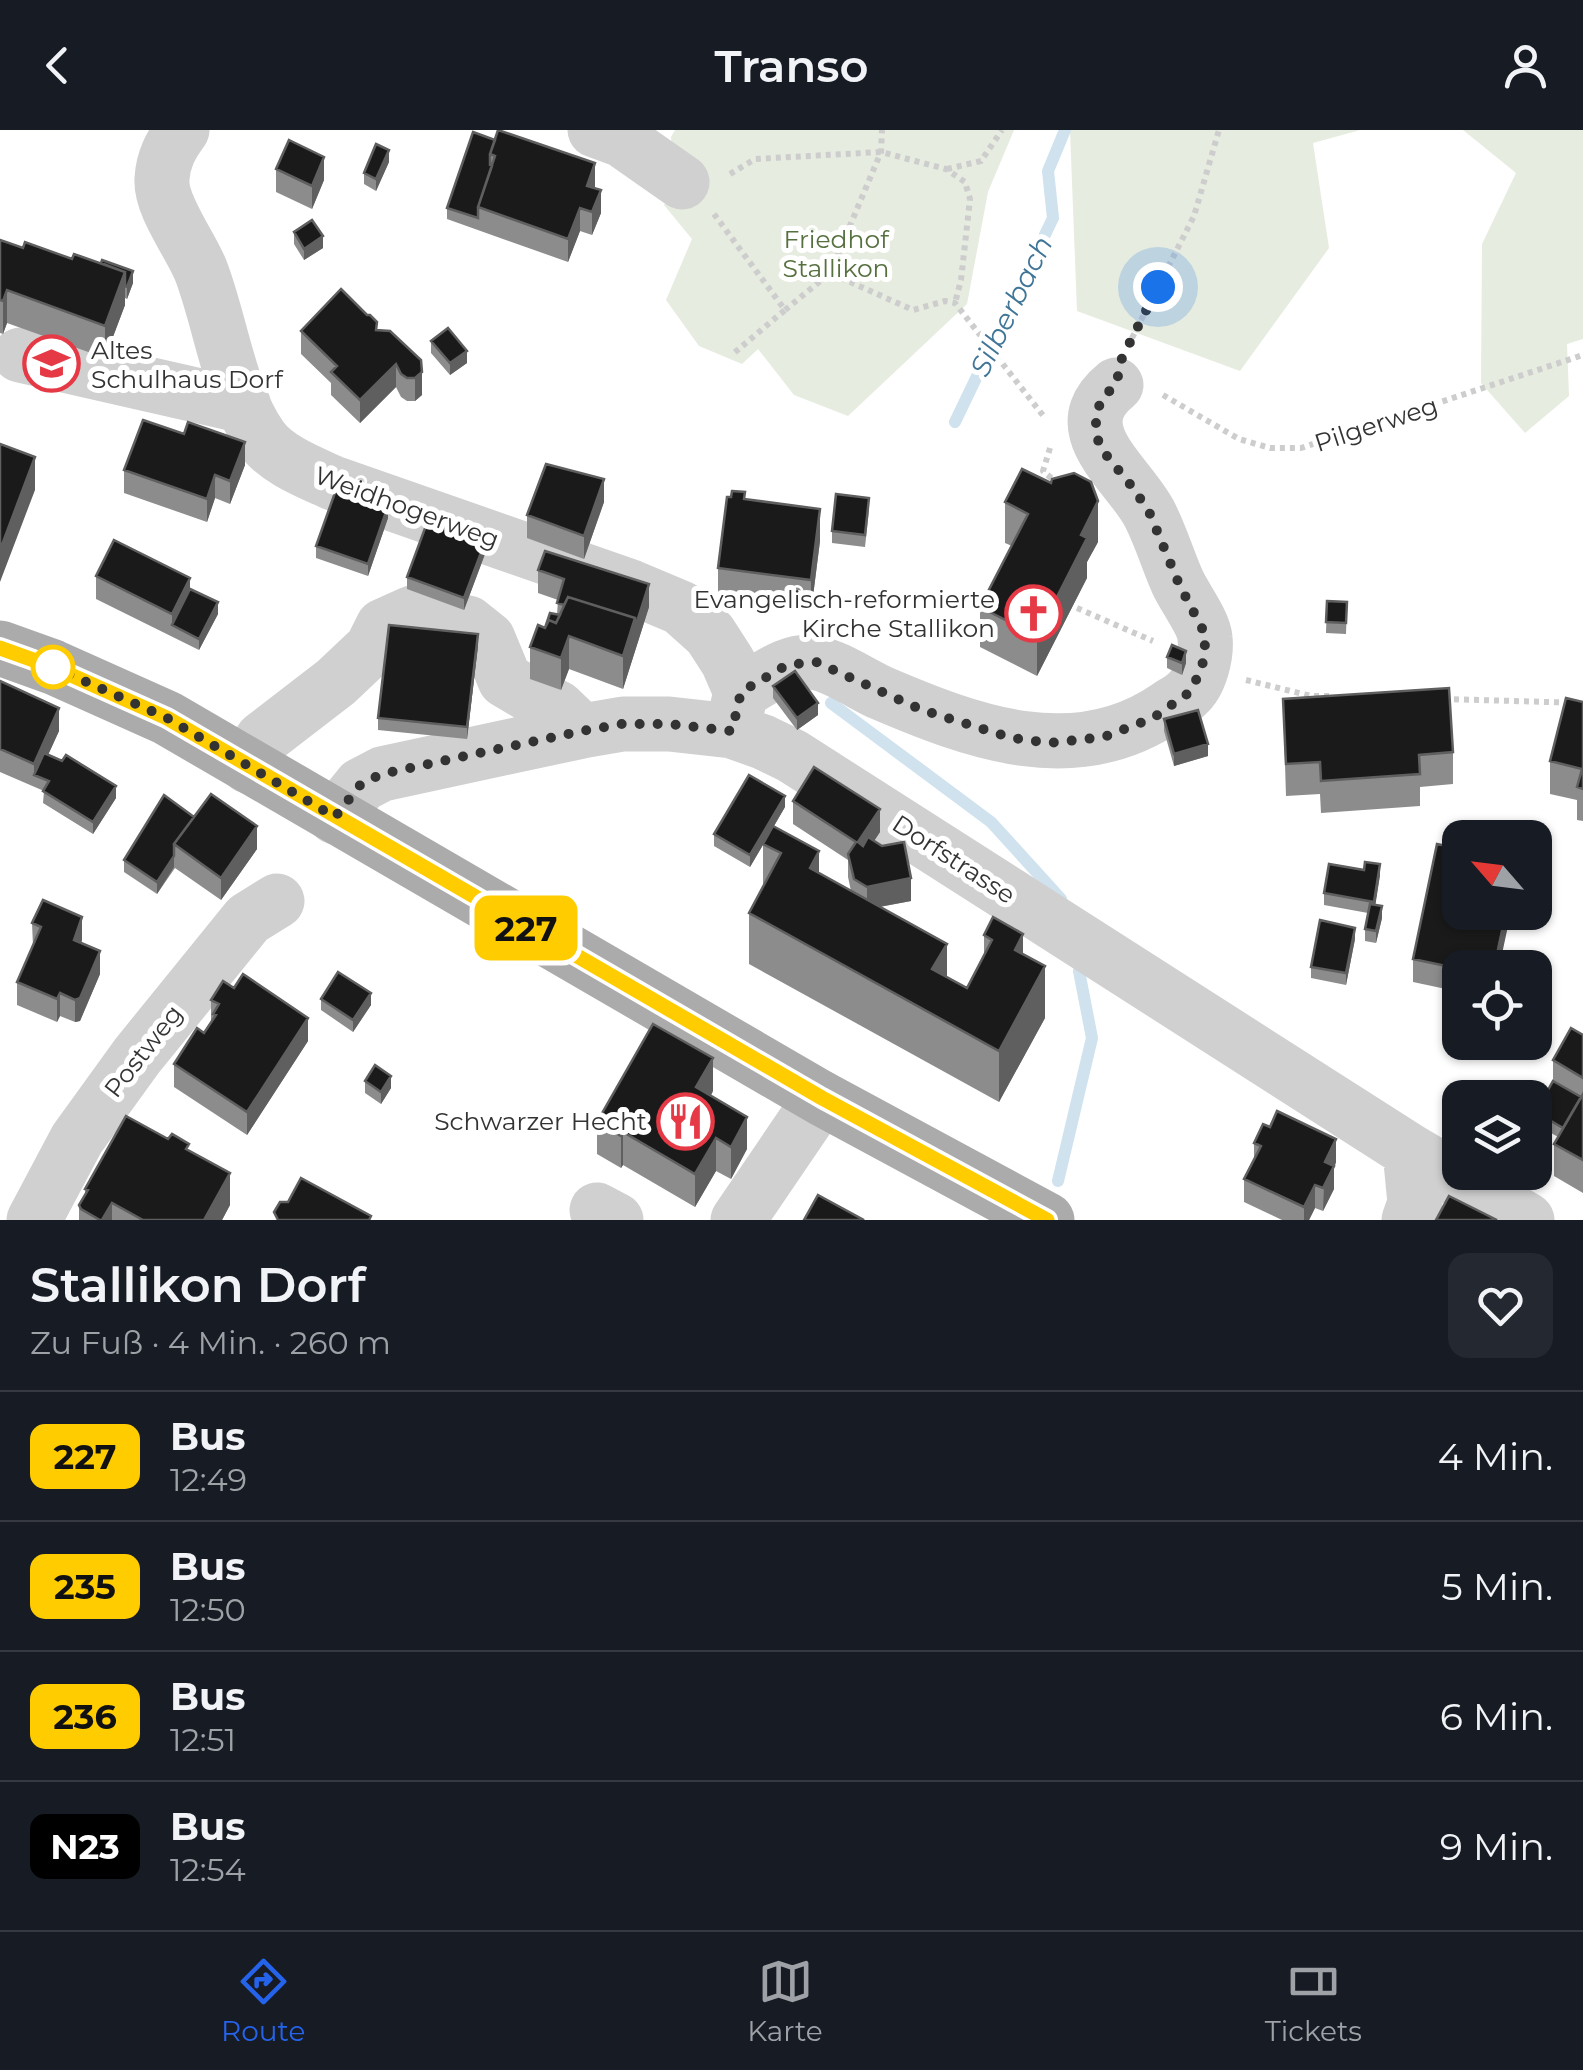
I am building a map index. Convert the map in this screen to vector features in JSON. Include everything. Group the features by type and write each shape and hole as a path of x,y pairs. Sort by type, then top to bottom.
{"main road":[{"path":"0,648 167,718 822,1098 1047,1220"}],"street":[{"name":"Weidhogerweg","path":"182,130 168,150 161,182 172,214 200,269 244,406 263,441 294,465 332,484 632,587 681,608 710,634 728,662 737,712"},
{"path":"595,130 622,140 706,188"},
{"path":"20,355 244,406"},
{"path":"737,712 787,665 816,662 922,710 1012,738 1050,743 1104,737 1153,718 1190,692 1202,668 1206,636 1150,514 1102,450 1096,435 1096,412 1116,385"},
{"path":"248,766 262,739 336,682 372,648 383,626 412,613 468,623 488,639 505,680 558,708 582,731"},
{"name":"Dorfstrasse","path":"335,817 361,784 382,774 622,724 669,724 737,712 763,742 808,766 1410,1151 1527,1220"},
{"name":"Postweg","path":"34,1220 77,1138 137,1056 248,919 276,902"},
{"path":"738,1220 822,1098"},
{"path":"1409,1220 1414,1202 1410,1151"}],"path":[{"path":"734,353 830,274 881,152 882,130"},
{"path":"946,169 981,161 1002,130"},
{"path":"1116,385 1122,358 1194,216 1219,130"},
{"path":"785,310 706,188 755,159 881,152 946,169 965,182 970,198 958,306"},
{"path":"830,274 913,310 945,301 958,306 1045,418"},
{"name":"Pilgerweg","path":"1116,385 1156,391 1239,440 1270,448 1301,448 1583,355"},
{"path":"1077,608 1178,652 1202,668 1311,696 1350,697"},
{"path":"1428,699 1583,703"}],"green space":[{"name":"Friedhof Stallikon","path":"675,130 1014,130 988,192 967,304 848,416 794,395 758,349 742,364 699,346 666,300 692,239 664,205 675,187 671,137"},
{"path":"1070,130 1360,130 1313,143 1329,248 1240,371 1077,311"},
{"path":"1463,130 1583,130 1583,339 1567,344 1569,396 1525,433 1481,383 1482,244 1516,173"}],"building":[{"path":"498,130 595,163 587,186 601,190 592,212 580,208 568,239 478,207 495,156 490,154"},
{"path":"473,132 495,140 478,218 447,208"},
{"path":"289,140 324,157 312,186 276,169"},
{"path":"376,144 389,150 376,179 364,173"},
{"path":"312,220 323,236 304,249 294,232"},
{"path":"0,240 23,248 25,242 72,259 74,254 125,272 105,326 7,290 3,301 0,300"},
{"path":"102,260 133,271 127,287 125,272 101,263"},
{"path":"341,289 377,322 376,330 390,331 421,360 422,372 407,378 396,364 360,400 331,372 337,366 301,331"},
{"path":"448,328 467,351 450,363 431,341"},
{"path":"143,420 184,434 188,422 245,442 230,481 215,475 207,499 124,470"},
{"path":"0,444 35,457 0,550"},
{"path":"546,464 604,479 584,536 527,515"},
{"path":"1022,469 1051,483 1052,479 1074,473 1091,482 1098,501 1081,535 1087,538 1037,636 980,607 1028,514 1005,502"},
{"path":"337,487 388,506 368,564 316,546"},
{"path":"732,491 745,492 744,499 820,509 811,580 718,568 727,497 731,497"},
{"path":"836,494 869,498 865,535 832,531"},
{"path":"428,520 485,542 464,598 407,577"},
{"path":"114,540 190,578 172,614 96,576"},
{"path":"545,551 649,584 635,628 635,618 568,597 564,605 557,603 564,579 538,570"},
{"path":"190,589 218,602 199,639 172,625"},
{"path":"568,597 635,618 623,656 569,636 561,658 530,647 538,625 545,628 549,620 556,623"},
{"path":"1327,601 1347,602 1346,623 1326,622"},
{"path":"550,613 560,615 556,623 549,620 545,628"},
{"path":"389,625 478,634 467,727 378,718"},
{"path":"1172,645 1186,651 1182,663 1167,657"},
{"path":"795,671 818,703 797,718 773,686"},
{"path":"0,681 59,708 34,764 0,749"},
{"path":"1449,688 1453,752 1419,755 1420,774 1321,781 1320,762 1286,764 1283,699"},
{"path":"1566,698 1583,702 1583,789 1577,787 1582,769 1550,761"},
{"path":"1198,710 1208,744 1174,754 1164,719"},
{"path":"44,753 62,761 66,755 116,786 93,822 43,791 49,781 34,775"},
{"path":"814,767 880,809 858,842 863,846 868,837 882,846 904,842 911,878 867,887 854,879 848,854 856,842 793,801"},
{"path":"749,775 785,796 750,855 714,834"},
{"path":"211,794 257,826 221,878 174,844"},
{"path":"164,795 194,817 174,844 174,856 157,882 124,860"},
{"path":"773,826 819,851 810,868 947,944 932,969 967,988 992,940 984,935 993,917 1023,934 1015,950 1045,966 999,1051 749,913 781,853 763,844"},
{"path":"1437,844 1442,845 1442,930 1502,930 1498,950 1442,950 1442,965 1413,959"},
{"path":"1365,862 1380,864 1374,902 1324,893 1329,864 1364,870"},
{"path":"43,900 82,917 74,940 100,951 80,998 75,1000 60,993 57,999 17,982 41,927 32,923"},
{"path":"1370,904 1382,906 1376,931 1365,929"},
{"path":"1320,920 1355,928 1346,973 1311,967"},
{"path":"338,972 371,993 353,1020 321,999"},
{"path":"243,974 308,1018 247,1112 174,1064 197,1028 204,1033 216,1015 213,1014 219,1004 211,1000 223,981 234,988"},
{"path":"653,1024 713,1058 696,1087 747,1117 731,1147 716,1138 695,1174 623,1132 621,1136 597,1122"},
{"path":"1571,1028 1583,1035 1583,1078 1553,1060"},
{"path":"375,1065 391,1076 381,1092 365,1081"},
{"path":"1552,1083 1581,1097 1563,1128 1552,1121"},
{"path":"1583,1094 1583,1160 1554,1144"},
{"path":"1277,1111 1336,1139 1325,1162 1334,1166 1323,1188 1315,1185 1304,1207 1244,1179 1261,1146 1254,1143 1263,1124 1270,1127"},
{"path":"126,1116 168,1139 172,1134 189,1144 186,1149 230,1173 204,1220 143,1220 112,1203 100,1220 81,1209 79,1205 88,1190 85,1189"},
{"path":"301,1178 371,1216 369,1220 278,1220 274,1212 280,1202 288,1202"},
{"path":"818,1195 864,1220 804,1220"},
{"path":"1449,1196 1497,1220 1436,1220"}],"waterway":[{"name":"Silberbach","path":"955,422 1053,218 1048,171 1065,130"},
{"name":"Silberbach","path":"831,703 991,822 1061,899"},
{"name":"Silberbach","path":"1058,1181 1092,1038 1079,971"}],"bus line":[{"name":"227","path":"0,648 167,718 822,1098 1047,1220"}],"place":[{"name":"Altes Schulhaus Dorf","path":"52,364"},
{"name":"Evangelisch-reformierte Kirche Stallikon","path":"1034,613"},
{"name":"Schwarzer Hecht","path":"686,1121"}],"route":[{"path":"53,667 167,718 335,817 361,784 382,774 622,724 732,731 741,692 787,665 816,662 922,710 1012,738 1050,743 1104,737 1153,718 1190,692 1202,668 1206,636 1150,514 1102,450 1096,435 1096,412 1116,385 1122,358 1158,287"}]}
